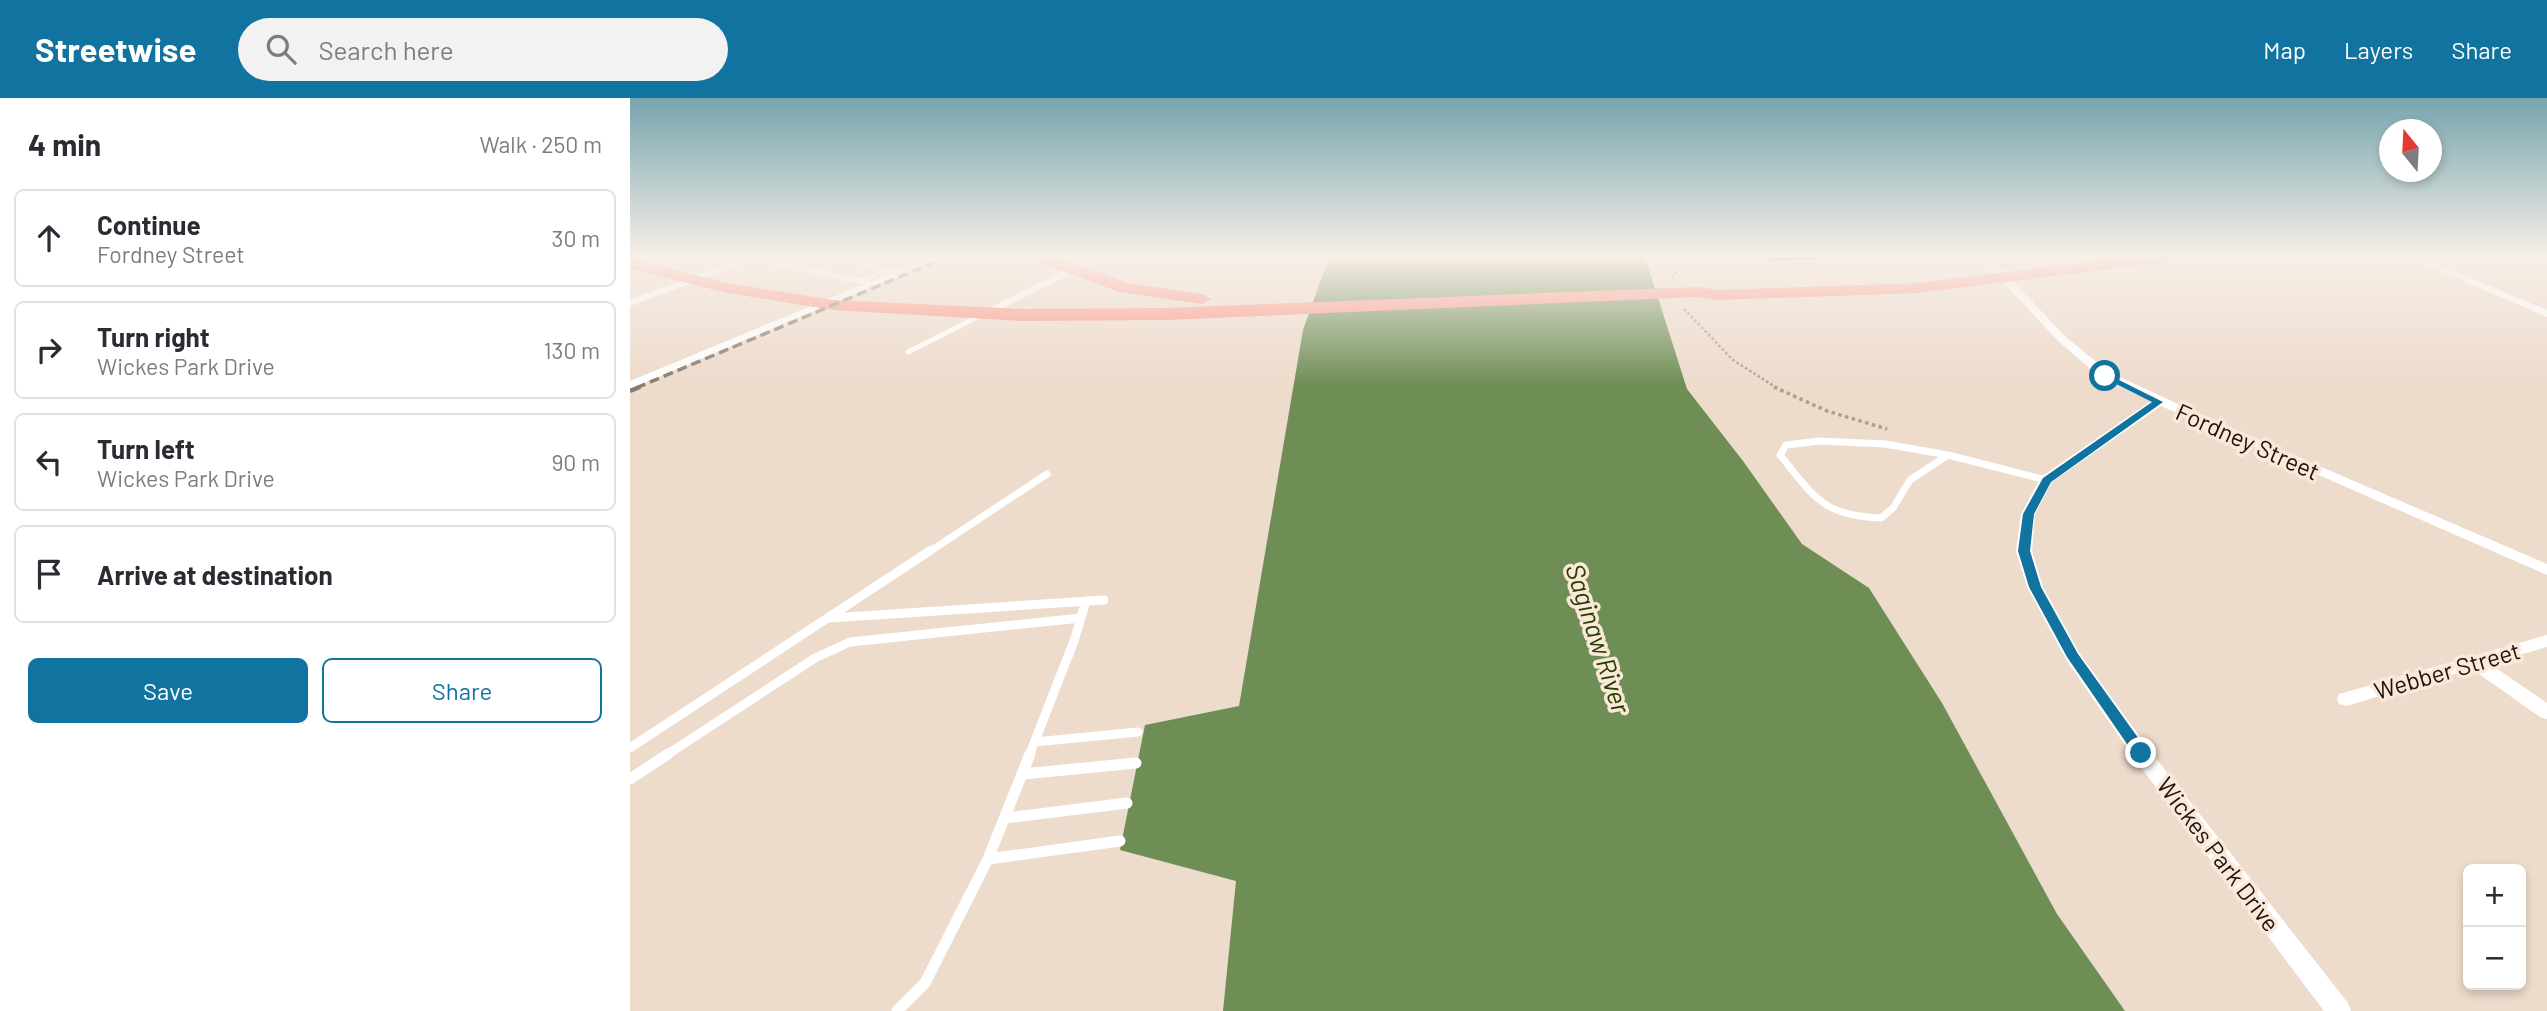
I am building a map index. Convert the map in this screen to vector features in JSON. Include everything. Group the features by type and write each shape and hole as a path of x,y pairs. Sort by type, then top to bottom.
{"highway":[{"path":"801,300 825,304 983,314 1136,315 1490,300"},
{"path":"1236,300 1269,302 1288,307"}],"street":[{"path":"630,385 833,300"},
{"path":"983,314 1012,300"},
{"name":"Fordney Street","path":"2025,300 2062,339 2105,376 2159,402 2547,570"},
{"path":"2513,300 2547,314"},
{"name":"Wickes Park Drive","path":"2159,402 2046,480 2028,514 2024,551 2035,587 2073,657 2141,753 2339,1011"},
{"name":"Webber Street","path":"2346,699 2547,641"},
{"path":"2475,663 2547,712"}],"lane":[{"path":"908,352 983,314"},
{"path":"1948,455 1910,480 1893,508 1881,519 1858,519 1842,516 1821,504 1780,455 1786,445 1820,439 1883,442 1948,455 2046,480"},
{"path":"630,748 1047,474"},
{"path":"827,619 1104,600"},
{"path":"897,1011 925,983 988,859 1023,774 1086,601"},
{"path":"630,779 815,658 850,642 1080,618"},
{"path":"1035,742 1138,732"},
{"path":"1023,774 1136,763"},
{"path":"1006,818 1127,803"},
{"path":"988,859 1120,841"}],"path":[{"path":"1679,305 1735,362 1829,412 1890,430"}],"water":[{"name":"Saginaw River","path":"1314,300 1659,300 1687,389 1802,544 1869,588 1942,703 2057,914 2125,1011 1223,1011 1236,881 1120,850 1145,725 1239,706 1303,330"}],"railway":[{"path":"636,388 846,300"},
{"path":"630,391 640,387"}],"route":[{"path":"2105,376 2159,402 2046,480 2028,514 2024,551 2035,587 2073,657 2141,753"}]}
